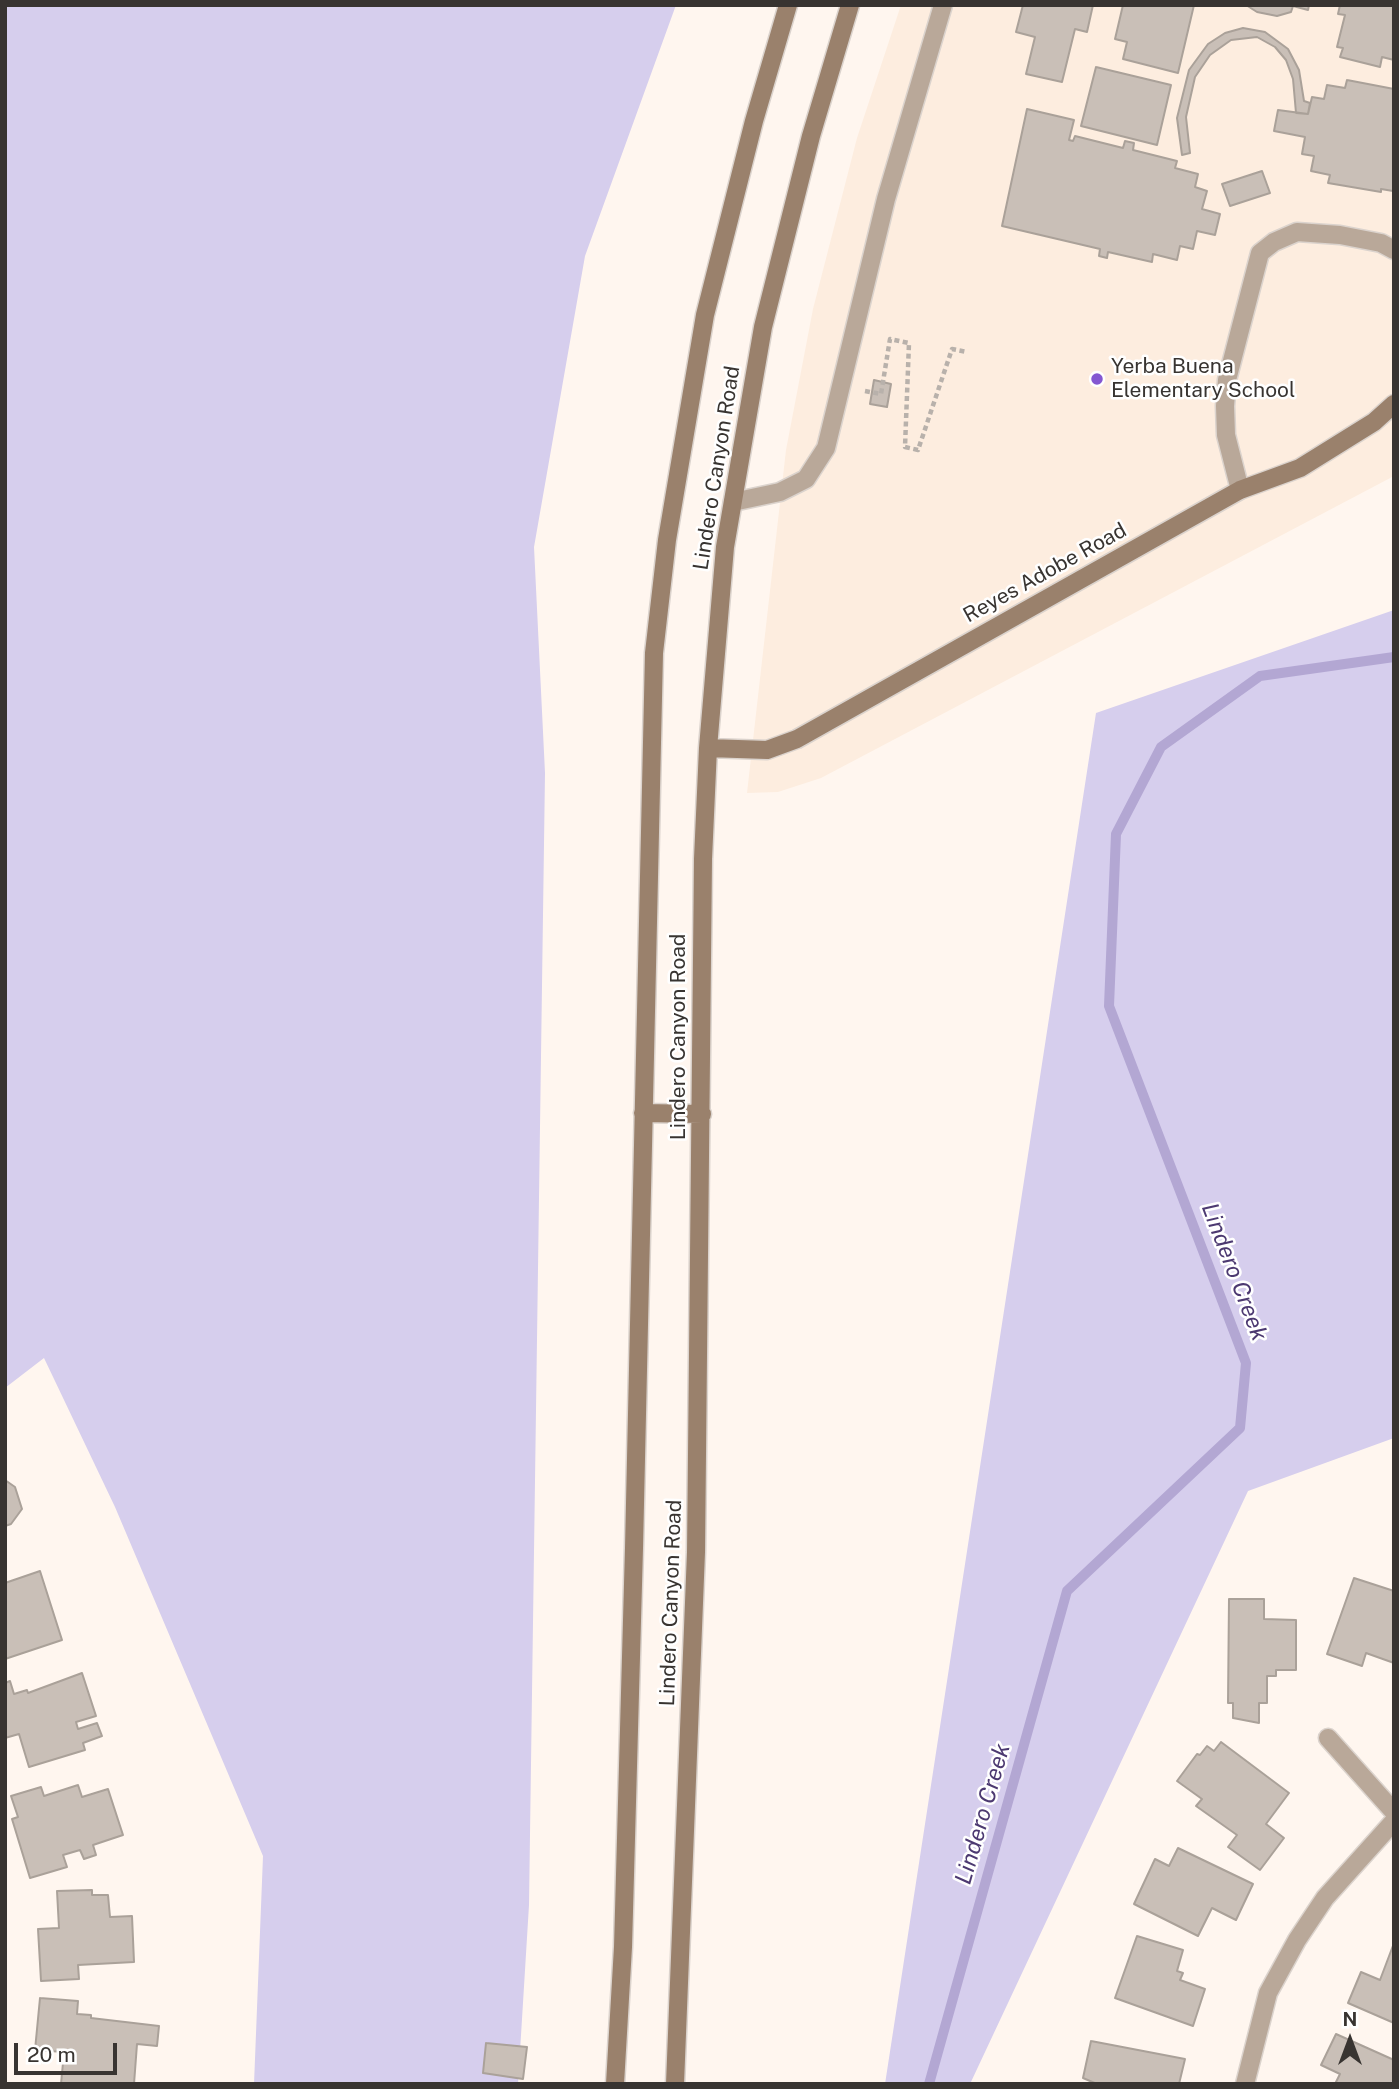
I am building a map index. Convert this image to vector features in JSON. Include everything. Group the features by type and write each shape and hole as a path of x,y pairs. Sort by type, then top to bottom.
{"main road":[{"name":"Lindero Canyon Road","path":"615,2084 624,1933 654,653 667,540 705,315 754,121 788,5"},
{"name":"Lindero Canyon Road","path":"675,2084 696,1552 703,859 708,748 725,548 763,327 811,136 850,5"},
{"name":"Reyes Adobe Road","path":"708,748 767,750 797,739 1240,490 1300,468 1374,422 1394,404"},
{"path":"643,1113 702,1114"}],"street":[{"path":"733,502 780,492 806,479 825,449 886,199 943,5"},
{"path":"1240,490 1226,435 1227,380 1260,253 1274,242 1297,232 1367,240 1394,250"},
{"path":"1328,1738 1394,1812"},
{"path":"1245,2084 1268,1993 1297,1940 1325,1898 1394,1821"}],"path":[{"path":"840,386 881,394 890,339 909,343 905,447 918,450 952,349 967,352"}],"shaded area":[{"path":"5,5 676,5 585,256 534,547 545,773 529,1905 518,2084 254,2084 263,1856 115,1507 44,1358 5,1388"},
{"name":"Yerba Buena Elementary School","path":"901,5 1394,5 1394,476 821,778 778,792 747,793 786,450 813,309 857,138"},
{"path":"1394,610 1394,1438 1248,1491 970,2084 885,2084 1096,713"}],"building":[{"path":"1023,5 1093,5 1087,32 1075,29 1062,82 1026,74 1035,37 1016,32"},
{"path":"1123,5 1194,5 1178,73 1123,59 1127,42 1115,39"},
{"path":"1246,5 1309,5 1308,10 1293,6 1291,12 1277,16 1257,12"},
{"path":"1340,5 1394,5 1394,60 1382,57 1380,67 1340,57 1343,48 1337,47 1345,15 1338,14"},
{"path":"1243,28 1265,32 1288,49 1299,70 1304,101 1310,103 1308,114 1296,113 1293,79 1286,60 1275,47 1257,37 1231,40 1210,55 1195,77 1186,117 1190,153 1182,155 1177,118 1189,70 1208,44 1225,33"},
{"path":"1096,67 1171,85 1157,145 1081,126"},
{"path":"1347,80 1394,89 1393,191 1381,189 1381,192 1328,183 1330,175 1311,171 1314,156 1302,154 1305,137 1274,131 1278,110 1308,114 1312,97 1324,99 1327,85 1345,88"},
{"path":"1027,109 1074,120 1069,140 1073,141 1075,136 1123,148 1125,141 1134,143 1133,150 1177,161 1175,168 1198,174 1195,187 1207,191 1202,209 1220,214 1215,235 1197,231 1193,249 1180,246 1177,260 1153,254 1152,262 1108,252 1107,258 1099,256 1100,249 1002,226"},
{"path":"1262,171 1270,193 1230,206 1222,184"},
{"path":"874,380 891,384 887,407 870,404"},
{"path":"5,1480 15,1487 22,1509 11,1524 5,1526"},
{"path":"40,1571 62,1640 5,1659 5,1583"},
{"path":"1354,1578 1394,1591 1394,1663 1366,1653 1362,1666 1327,1654"},
{"path":"1229,1599 1264,1599 1264,1619 1296,1620 1296,1670 1276,1670 1276,1676 1267,1676 1267,1703 1259,1703 1259,1723 1233,1718 1233,1703 1228,1703"},
{"path":"82,1673 96,1716 76,1722 78,1729 97,1723 102,1736 83,1743 85,1750 29,1767 19,1734 5,1738 5,1683 10,1681 14,1694 27,1690 28,1693"},
{"path":"1221,1742 1289,1793 1266,1824 1284,1838 1260,1870 1228,1847 1237,1835 1196,1806 1202,1799 1177,1781 1197,1754 1200,1755 1207,1746 1214,1751"},
{"path":"78,1785 82,1797 108,1789 123,1835 93,1845 96,1855 84,1859 80,1850 63,1855 67,1867 30,1878 12,1819 18,1817 11,1796 41,1787 44,1796"},
{"path":"1178,1848 1253,1884 1236,1920 1212,1908 1198,1936 1134,1904 1155,1859 1169,1866"},
{"path":"92,1890 92,1895 108,1895 110,1917 132,1916 134,1962 78,1965 79,1979 41,1981 38,1929 59,1928 57,1891"},
{"path":"1137,1936 1183,1950 1177,1971 1183,1973 1180,1980 1205,1989 1193,2026 1115,1998"},
{"path":"1394,1943 1394,2023 1348,2003 1361,1972 1380,1980"},
{"path":"40,1998 78,2001 77,2014 91,2015 91,2018 159,2026 157,2046 137,2044 134,2084 61,2084 64,2052 35,2050"},
{"path":"1336,2034 1394,2060 1394,2084 1335,2084 1340,2074 1321,2065"},
{"path":"1091,2041 1185,2059 1179,2084 1097,2084 1083,2078"},
{"path":"486,2043 527,2047 523,2079 483,2073"}],"waterway":[{"name":"Lindero Creek","path":"929,2084 1067,1591 1240,1428 1246,1363 1109,1006 1116,834 1161,747 1260,676 1394,657"}],"place":[{"name":"Yerba Buena Elementary School","path":"1097,379"}]}
